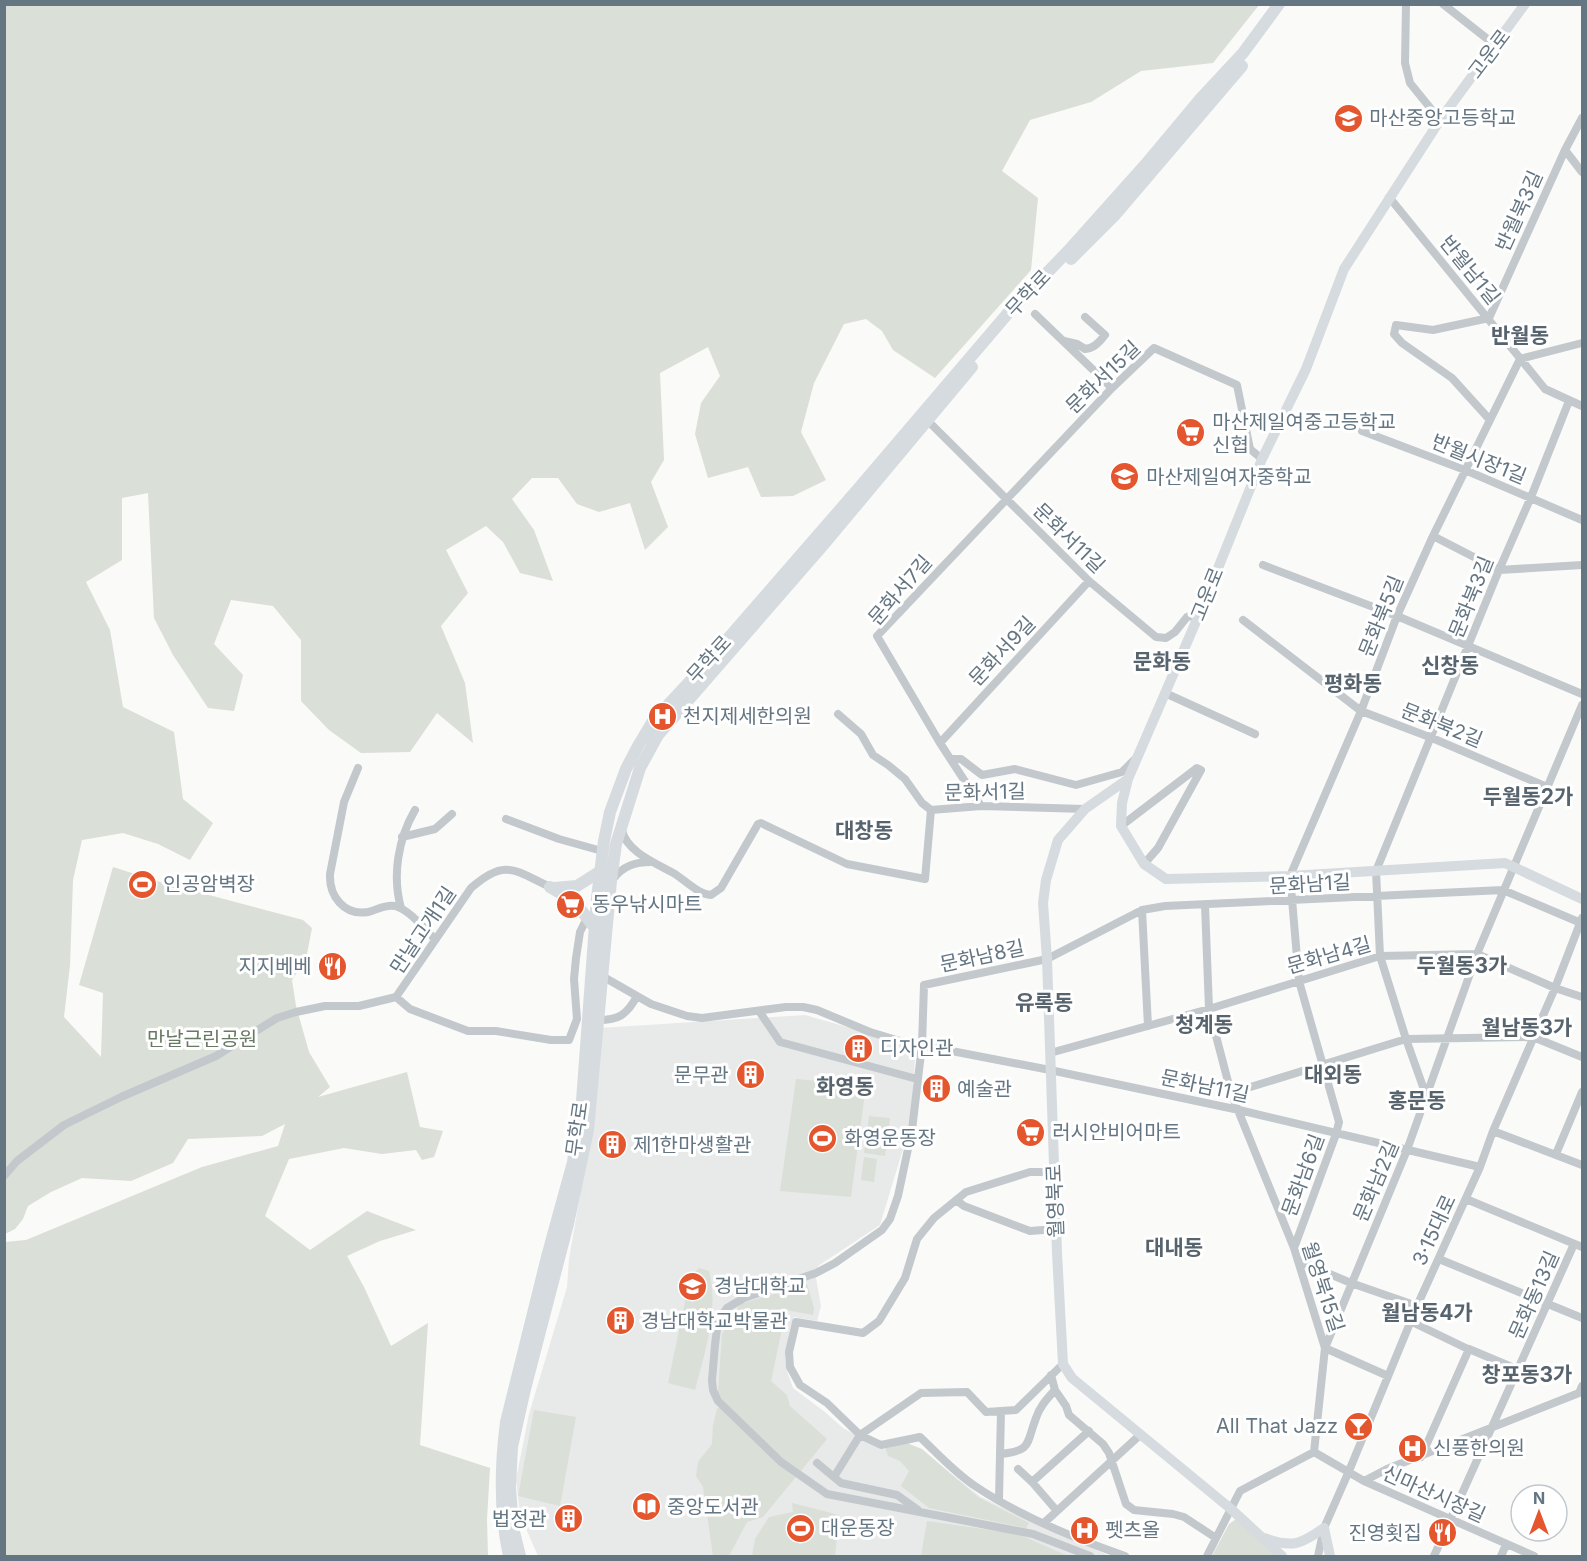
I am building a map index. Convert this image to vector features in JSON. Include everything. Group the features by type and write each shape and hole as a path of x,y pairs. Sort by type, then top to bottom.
{"main road":[{"name":"무학로","path":"508,1557 501,1497 503,1442 538,1291 578,1136 591,923 610,812 626,769 653,722 858,489 1009,312 1145,165 1243,52 1280,4"},
{"name":"무학로","path":"520,1557 513,1528 510,1487 512,1447 568,1224 588,1130 616,844 640,768 658,735 824,544 1010,319 1114,216 1263,40 1287,4"},
{"name":"고운로","path":"1121,826 1122,803 1128,779 1199,615 1262,459 1306,369 1344,269 1440,120 1525,4"},
{"name":"월영북로","path":"1063,1364 1043,903 1046,880 1059,840 1084,809 1128,779"},
{"path":"1121,826 1148,869 1166,879 1290,876 1505,863 1512,870 1582,899"},
{"path":"550,888 577,886 599,872"},
{"path":"550,888 569,897 591,923"},
{"path":"1063,1364 1072,1378 1232,1509 1282,1557"},
{"path":"1260,1536 1291,1546 1307,1540 1324,1528 1330,1557"}],"street":[{"path":"1406,4 1405,63 1410,83 1440,120"},
{"path":"1443,4 1495,45"},
{"name":"반월북3길","path":"1489,318 1565,150 1582,118"},
{"path":"1565,150 1582,172"},
{"name":"반월남1길","path":"1389,197 1545,389 1582,406"},
{"path":"1035,314 1112,388"},
{"path":"1062,340 1077,344 1084,349 1095,346 1105,334 1085,317"},
{"path":"1489,318 1433,330 1402,325 1396,325 1393,329 1394,334 1402,343 1452,378 1490,420"},
{"path":"1520,359 1582,344"},
{"name":"문화서15길","path":"1006,500 1112,388 1154,348 1237,385 1250,449 1262,459"},
{"name":"문화북5길","path":"1290,876 1361,711 1396,616 1520,359"},
{"name":"문화북3길","path":"1376,871 1569,400"},
{"name":"문화서11길","path":"928,421 1089,581 1156,637 1166,638 1175,632 1187,617 1199,615"},
{"name":"반월시장1길","path":"1362,431 1466,470 1582,520"},
{"name":"문화서7길","path":"981,806 940,744 877,636 1006,500"},
{"path":"1433,536 1499,570 1582,565"},
{"path":"1263,565 1396,616 1582,694"},
{"name":"문화서9길","path":"940,744 1089,581"},
{"name":"문화북2길","path":"1243,620 1361,711 1432,738 1547,787"},
{"path":"1165,693 1255,734"},
{"name":"문화남2길","path":"1325,1348 1407,1150 1477,954 1582,705"},
{"path":"838,714 861,734 873,755 905,779 922,803 931,810"},
{"path":"951,759 962,759 982,775 1015,769 1076,785 1122,772 1138,756"},
{"path":"358,768 344,802 339,824 330,874 331,890 338,903 359,912 391,905 401,908 435,939"},
{"path":"1121,826 1197,768 1201,770 1200,776 1158,848 1144,864"},
{"name":"문화서1길","path":"621,829 625,840 651,862 704,894 713,895 718,891 758,824 761,823 847,864 926,879 931,810 981,806 1084,809"},
{"path":"401,908 396,886 402,837 405,826 415,810"},
{"path":"402,837 435,829 452,813"},
{"path":"506,819 559,839 602,850"},
{"path":"611,881 624,867 651,862"},
{"name":"만날고개1길","path":"4,1176 17,1161 64,1125 121,1097 216,1056 277,1018 325,1006 358,1006 396,997 471,888 487,874 502,869 515,871 550,888"},
{"path":"1376,871 1380,956 1427,1098"},
{"name":"문화남6길","path":"1290,876 1299,981 1339,1122 1294,1248"},
{"name":"문화남1길","path":"1047,959 1142,910 1165,906 1293,902 1503,890 1582,920"},
{"name":"월영북15길","path":"1205,905 1209,1009 1232,1093 1299,1261 1325,1348 1314,1452"},
{"path":"1142,910 1148,1026"},
{"name":"3·15대로","path":"1318,1557 1324,1528 1410,1321 1480,1167 1582,920"},
{"path":"396,997 410,1009 468,1031 569,1040 577,1019 574,979 580,932 591,923"},
{"name":"문화남4길","path":"1050,1053 1209,1009 1380,956 1477,954 1555,988 1582,997"},
{"name":"문화남8길","path":"922,1045 924,985 1047,959"},
{"name":"문화남11길","path":"602,976 651,1004 687,1017 702,1018 786,1007 817,1010 870,1032 900,1041 1239,1110 1480,1167"},
{"path":"577,1019 615,1018 630,1010 637,996"},
{"path":"759,1011 780,1042 917,1079"},
{"path":"1232,1093 1406,1039 1533,1037 1582,1057"},
{"path":"922,1045 912,1130 898,1196 890,1219 882,1230 835,1263 806,1277 744,1298 727,1308 718,1321 712,1380 716,1396 726,1409 780,1462 827,1494 1033,1534 1090,1557"},
{"path":"1556,1154 1582,1092"},
{"path":"1493,1131 1582,1165"},
{"path":"1054,1172 1030,1172 966,1192 934,1218 918,1239 905,1278 879,1321 863,1333 796,1322 789,1352 790,1367 800,1385 827,1403 860,1435 881,1445 920,1437 974,1485 999,1500 1093,1545 1125,1557"},
{"path":"1466,1199 1578,1245"},
{"path":"956,1200 964,1206 1030,1231 1056,1229"},
{"name":"문화동13길","path":"1434,1557 1548,1304 1578,1245"},
{"path":"1439,1259 1582,1318"},
{"path":"1299,1261 1351,1283 1417,1306"},
{"path":"1410,1321 1470,1350 1519,1370"},
{"path":"1325,1348 1388,1376"},
{"path":"1421,1457 1470,1350"},
{"path":"834,1477 860,1435 921,1393 967,1392 986,1412 1016,1410 1063,1364"},
{"path":"1051,1375 1055,1390 1069,1415 1103,1444 1112,1460 1126,1504 1134,1510 1184,1517 1216,1538"},
{"path":"1000,1454 1018,1452 1025,1447 1041,1406 1055,1390"},
{"path":"1364,1480 1582,1391"},
{"path":"999,1500 1001,1411"},
{"path":"1032,1482 1089,1431"},
{"path":"1045,1522 1140,1434"},
{"path":"1207,1557 1240,1491 1314,1452"},
{"name":"신마산시장길","path":"1314,1452 1364,1480 1534,1557"},
{"path":"817,1463 841,1483 897,1496 922,1512"},
{"path":"1018,1469 1057,1511"},
{"path":"1501,1557 1506,1545"}],"shaded area":[{"name":"경남대학교","path":"805,1015 916,1047 910,1126 880,1225 818,1266 816,1278 821,1306 817,1321 794,1317 790,1327 785,1360 793,1388 843,1428 881,1449 917,1448 981,1497 1042,1527 1110,1556 538,1556 520,1515 516,1479 529,1414 567,1287 569,1259 590,1138 600,1028"}],"green space":[{"name":"만날근린공원","path":"5,5 1259,5 1213,63 1141,71 1091,102 1030,120 1002,171 1038,198 1031,270 935,378 893,350 882,331 866,319 844,324 814,383 801,432 826,480 793,496 761,497 748,467 708,478 695,434 701,403 720,376 708,347 660,373 664,460 651,482 668,527 645,550 630,503 599,512 577,504 558,478 532,478 512,499 534,530 553,581 520,573 503,542 486,526 446,550 468,593 441,626 465,683 473,743 437,713 410,752 361,753 329,730 301,701 301,640 273,606 231,600 214,644 243,675 234,711 208,708 173,655 154,618 148,493 122,498 122,560 86,582 110,630 123,707 174,732 183,799 213,823 190,860 158,844 123,833 82,840 73,880 70,965 64,1017 101,1057 103,993 79,985 113,867 160,882 303,920 312,928 306,959 292,980 296,1006 309,1052 330,1087 318,1097 407,1072 420,1127 443,1131 434,1157 422,1160 416,1150 382,1154 344,1148 289,1159 265,1216 310,1250 367,1211 416,1230 380,1241 347,1256 391,1346 428,1323 420,1445 490,1468 487,1519 488,1556 5,1556 5,1242 26,1240 202,1167 278,1146 285,1124 262,1136 188,1139 173,1163 131,1181 82,1178 51,1192 28,1206 23,1219 15,1229 5,1234"},
{"name":"화영운동장","path":"796,1079 866,1085 851,1197 780,1191"},
{"path":"869,1116 890,1118 885,1156 864,1153"},
{"path":"864,1157 877,1159 874,1182 861,1180"},
{"path":"699,1268 709,1271 712,1286 712,1316 695,1390 668,1383 690,1278"},
{"path":"807,1284 814,1308 813,1315 786,1310 771,1381 787,1395 790,1406 827,1439 763,1517 747,1522 729,1556 713,1556 703,1487 696,1476 698,1462 712,1444 717,1409 724,1403 718,1392 722,1334 740,1304"},
{"path":"534,1410 576,1417 560,1506 518,1496"},
{"path":"907,1443 922,1449 978,1497 1029,1523 1026,1528 929,1508 901,1486 909,1471 900,1461 888,1456 885,1447"},
{"name":"대운동장","path":"792,1503 839,1515 835,1556 752,1556 755,1539 769,1517 793,1512"},
{"path":"1236,1519 1278,1556 1212,1556 1229,1524"},
{"path":"927,1521 1018,1534 1068,1556 921,1556"}],"place":[{"name":"마산중앙고등학교","path":"1348,118"},
{"name":"마산제일여중고등학교 신협","path":"1191,433"},
{"name":"마산제일여자중학교","path":"1125,477"},
{"name":"천지제세한의원","path":"662,716"},
{"name":"인공암벽장","path":"142,884"},
{"name":"동우낚시마트","path":"571,904"},
{"name":"지지베베","path":"333,966"},
{"name":"디자인관","path":"859,1048"},
{"name":"문무관","path":"750,1075"},
{"name":"예술관","path":"936,1089"},
{"name":"러시안비어마트","path":"1031,1132"},
{"name":"화영운동장","path":"823,1138"},
{"name":"제1한마생활관","path":"612,1145"},
{"name":"경남대학교","path":"693,1286"},
{"name":"경남대학교박물관","path":"620,1321"},
{"name":"All That Jazz","path":"1359,1426"},
{"name":"신풍한의원","path":"1412,1448"},
{"name":"중앙도서관","path":"646,1507"},
{"name":"법정관","path":"568,1519"},
{"name":"대운동장","path":"800,1528"},
{"name":"펫츠올","path":"1084,1530"},
{"name":"진영횟집","path":"1443,1533"}],"district":[{"name":"반월동","path":"1520,335"},
{"name":"문화동","path":"1162,661"},
{"name":"신창동","path":"1450,665"},
{"name":"평화동","path":"1353,683"},
{"name":"두월동2가","path":"1528,796"},
{"name":"대창동","path":"864,830"},
{"name":"두월동3가","path":"1462,965"},
{"name":"유록동","path":"1044,1002"},
{"name":"청계동","path":"1204,1024"},
{"name":"월남동3가","path":"1527,1027"},
{"name":"대외동","path":"1333,1074"},
{"name":"화영동","path":"845,1086"},
{"name":"홍문동","path":"1417,1100"},
{"name":"대내동","path":"1174,1247"},
{"name":"월남동4가","path":"1427,1312"},
{"name":"창포동3가","path":"1527,1374"}]}
